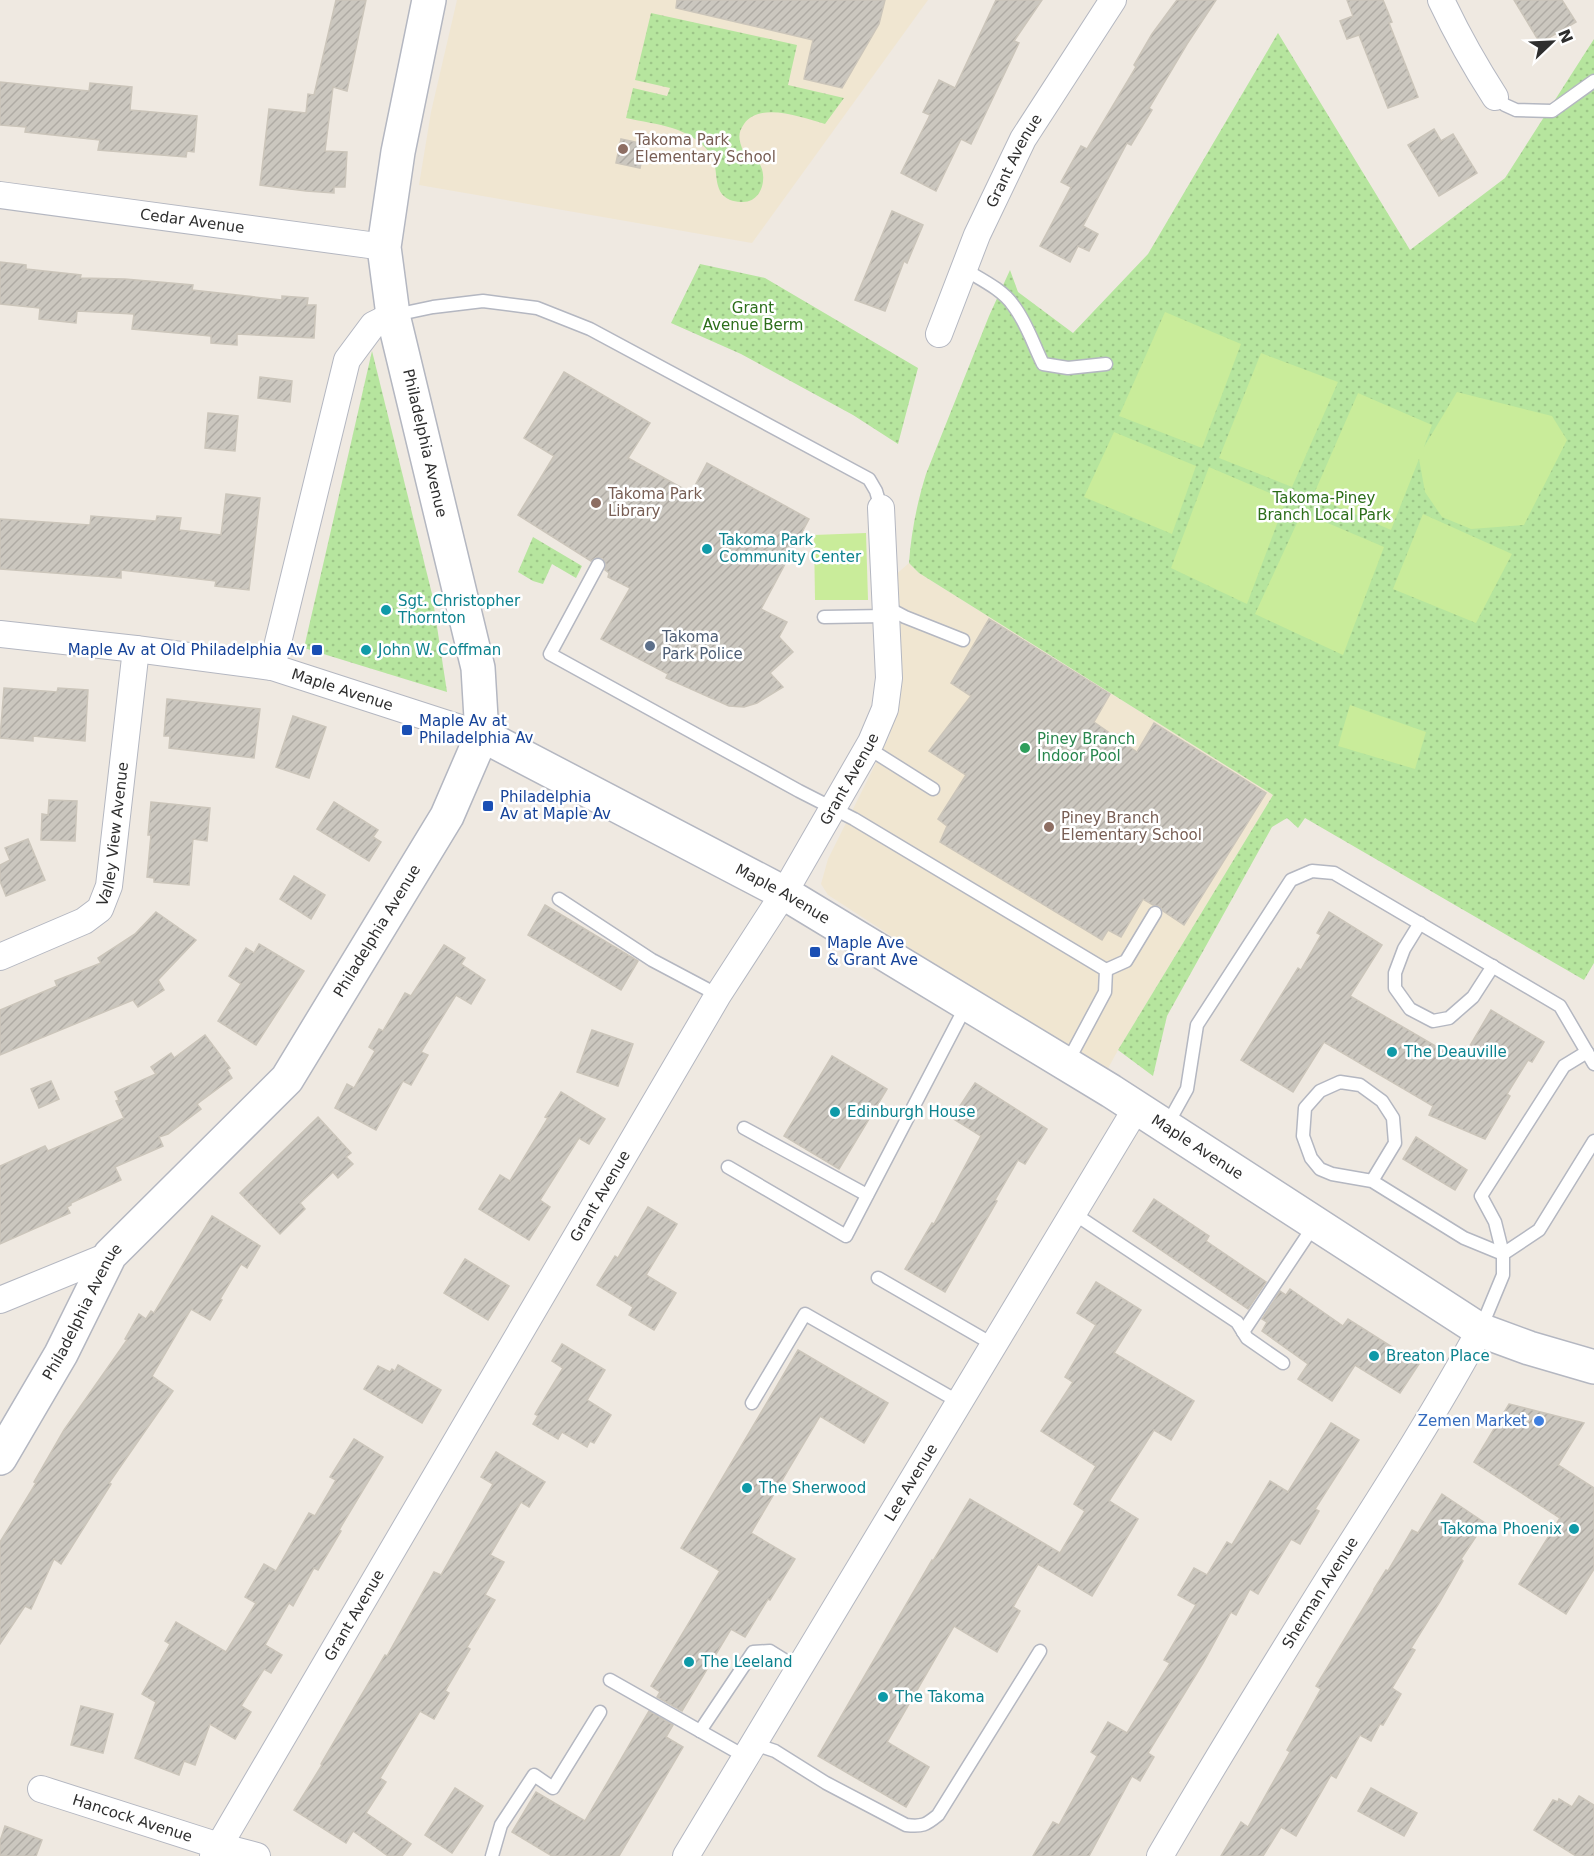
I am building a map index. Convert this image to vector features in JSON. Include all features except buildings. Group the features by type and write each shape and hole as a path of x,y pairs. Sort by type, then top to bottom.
{"main road":[{"name":"Philadelphia Avenue","path":"0,1458 61,1354 110,1255 287,1079 447,816 482,735 478,668 393,315 384,247 398,152 429,0"},
{"name":"Maple Avenue","path":"482,735 784,893 1137,1107 1480,1330 1529,1348 1594,1367"}],"street":[{"name":"Grant Avenue","path":"939,334 977,235 1023,139 1113,0"},
{"path":"1441,0 1468,53 1496,97"},
{"name":"Cedar Avenue","path":"0,195 384,247"},
{"path":"272,667 347,360 373,325 393,315"},
{"name":"Grant Avenue","path":"216,1851 718,995 784,893 868,748 885,709 889,678 881,508"},
{"name":"Maple Avenue","path":"0,634 272,667 482,735"},
{"name":"Valley View Avenue","path":"0,957 84,921 100,909 109,886 136,649"},
{"name":"Lee Avenue","path":"686,1856 1137,1107"},
{"path":"0,1300 110,1255"},
{"name":"Sherman Avenue","path":"1160,1856 1234,1731 1433,1413 1480,1330"},
{"name":"Hancock Avenue","path":"41,1789 216,1851 257,1856"}],"lane":[{"path":"1496,97 1505,105 1516,110 1552,111 1594,81"},
{"path":"964,268 1013,303 1029,331 1043,364 1068,368 1106,364"},
{"path":"393,315 433,307 483,302 537,308 548,312 590,329 869,479 876,491 881,508"},
{"path":"598,565 550,654 854,819 1106,970"},
{"path":"824,617 886,611 963,640"},
{"path":"868,748 933,789"},
{"path":"1166,1126 1187,1089 1197,1025 1291,880 1312,871 1334,873 1560,1006 1594,1064"},
{"path":"559,898 652,960 718,995"},
{"path":"1106,970 1126,961 1155,913"},
{"path":"1420,923 1404,949 1395,973 1395,988 1410,1009 1433,1021 1449,1018 1473,997 1492,966"},
{"path":"1066,1064 1105,992 1106,970"},
{"path":"728,1167 846,1236 967,1004"},
{"path":"1480,1330 1503,1275 1503,1254 1495,1222 1481,1196 1564,1066 1587,1052"},
{"path":"1372,1181 1395,1143 1393,1118 1382,1101 1360,1085 1340,1082 1320,1091 1305,1108 1303,1136 1311,1158 1320,1169 1332,1174 1372,1181 1464,1238 1503,1254"},
{"path":"744,1128 867,1195"},
{"path":"1503,1254 1539,1230 1594,1141"},
{"path":"1073,1214 1237,1322 1247,1338 1283,1363"},
{"path":"1243,1332 1315,1223"},
{"path":"878,1278 994,1346"},
{"path":"752,1403 806,1314 959,1402"},
{"path":"700,1731 753,1652 770,1651 799,1669"},
{"path":"610,1680 700,1731 750,1750 775,1751 826,1783 906,1825 916,1826 926,1824 938,1815 1040,1651"},
{"path":"492,1856 501,1824 534,1775 553,1788 600,1712"}],"shaded area":[{"name":"Takoma Park Elementary School","path":"457,0 928,0 752,243 419,185 431,112"},
{"name":"Piney Branch Elementary School","path":"909,563 919,573 1273,795 1105,1074 828,895 821,884 828,859 890,735 896,672 893,577"}],"green space":[{"path":"651,13 797,45 788,85 844,98 825,124 794,115 771,112 751,117 744,124 740,134 743,151 754,157 762,171 762,186 755,198 741,202 724,196 719,190 710,153 693,137 672,128 626,118 633,88 667,96 670,88 635,80"},
{"name":"Takoma-Piney Branch Local Park","path":"1278,33 1410,250 1505,178 1594,39 1594,963 1584,980 1305,818 1298,828 1287,818 1272,827 1167,1016 1153,1076 1118,1050 1273,795 919,573 909,563 911,541 926,474 989,316 1010,270 1018,292 1073,333 1148,254"},
{"name":"Grant Avenue Berm","path":"700,264 765,278 918,368 898,444 853,415 741,354 671,323"},
{"path":"1165,312 1241,344 1202,448 1119,416"},
{"path":"372,351 432,594 447,692 304,648"},
{"path":"1261,353 1338,382 1292,487 1219,458"},
{"path":"1457,392 1552,416 1567,440 1524,525 1471,529 1442,517 1425,492 1419,459 1391,530 1313,496 1358,393 1432,425 1424,447"},
{"path":"1114,432 1196,466 1172,534 1084,497"},
{"path":"1209,467 1286,500 1247,604 1171,568"},
{"path":"1302,512 1384,547 1343,655 1255,614"},
{"path":"1423,514 1512,554 1476,623 1393,589"},
{"path":"866,533 868,600 815,600 814,535"},
{"path":"533,537 582,566 576,578 552,564 543,584 518,572"},
{"path":"1350,705 1426,732 1415,769 1338,746"}],"place":[{"name":"Takoma Park Elementary School","path":"623,149"},
{"name":"Takoma Park Library","path":"596,503"},
{"name":"Takoma Park Community Center","path":"707,549"},
{"name":"Sgt. Christopher Thornton","path":"386,610"},
{"name":"Takoma Park Police","path":"650,646"},
{"name":"Maple Av at Old Philadelphia Av","path":"317,650"},
{"name":"John W. Coffman","path":"366,650"},
{"name":"Maple Av at Philadelphia Av","path":"407,730"},
{"name":"Piney Branch Indoor Pool","path":"1025,748"},
{"name":"Philadelphia Av at Maple Av","path":"488,806"},
{"name":"Piney Branch Elementary School","path":"1049,827"},
{"name":"Maple Ave & Grant Ave","path":"815,952"},
{"name":"The Deauville","path":"1392,1052"},
{"name":"Edinburgh House","path":"835,1112"},
{"name":"Breaton Place","path":"1374,1356"},
{"name":"Zemen Market","path":"1539,1421"},
{"name":"The Sherwood","path":"747,1488"},
{"name":"Takoma Phoenix","path":"1574,1529"},
{"name":"The Leeland","path":"689,1662"},
{"name":"The Takoma","path":"883,1697"}]}
